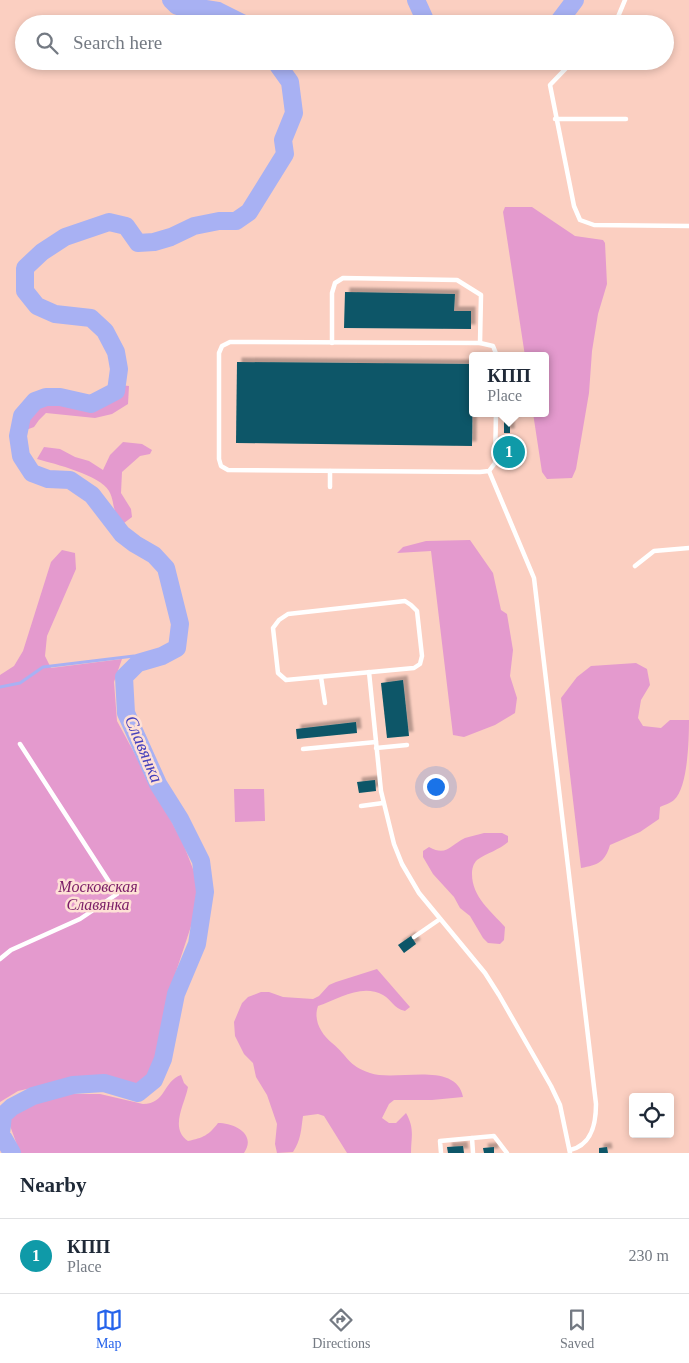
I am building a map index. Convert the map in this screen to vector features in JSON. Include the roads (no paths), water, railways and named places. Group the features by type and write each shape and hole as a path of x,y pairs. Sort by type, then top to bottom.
{"lane":[{"path":"619,15 625,0"},
{"path":"565,70 550,85 574,206 580,220 594,225 689,226"},
{"path":"556,119 626,119"},
{"path":"332,343 332,293 335,283 343,278 457,280 481,295 480,343"},
{"path":"495,352 493,346 480,343 230,342 222,346 219,353 219,458 221,466 228,470 489,471 495,463 496,417"},
{"path":"330,471 330,487"},
{"path":"368,672 383,803 394,844 402,864 419,893 485,973 546,1077 560,1105 570,1152 587,1140 592,1131 596,1119 596,1104 534,578 489,471"},
{"path":"634,566 654,551 689,548"},
{"path":"405,601 417,611 422,656 420,664 414,668 321,677 286,680 278,673 273,628 279,620 288,614 405,601"},
{"path":"321,677 325,703"},
{"path":"303,749 376,742"},
{"path":"0,959 11,950 80,918 117,894 20,744"},
{"path":"376,748 407,745"},
{"path":"361,806 383,803"},
{"path":"414,937 440,919"},
{"path":"441,1153 440,1141 494,1136 507,1153"},
{"path":"472,1138 473,1153"}],"waterway":[{"name":"Славянка","path":"171,0 177,6 218,11 226,15"},
{"name":"Славянка","path":"416,0 423,15"},
{"name":"Славянка","path":"564,15 575,0"},
{"name":"Славянка","path":"12,1153 1,1134 3,1115 12,1107 33,1096 73,1085 104,1083 138,1093 154,1080 163,1059 176,994 197,944 205,892 201,861 180,819 158,784 126,713 124,677 138,663 162,656 177,648 180,624 166,568 154,555 122,534 92,495 70,480 48,479 32,473 21,456 18,436 22,416 35,401 46,397 60,397 91,404 116,391 119,369 116,352 105,331 91,318 55,314 37,306 25,291 25,268 42,252 65,237 109,222 126,226 138,243 154,242 171,237 194,226 219,221 236,221 249,212 285,154 283,140 294,113 290,82 281,70"},
{"path":"0,687 20,683 43,667 134,656 144,661"}],"place":[{"name":"КПП","path":"509,452"}],"park label":[{"name":"Московская Славянка","path":"98,895"}]}
